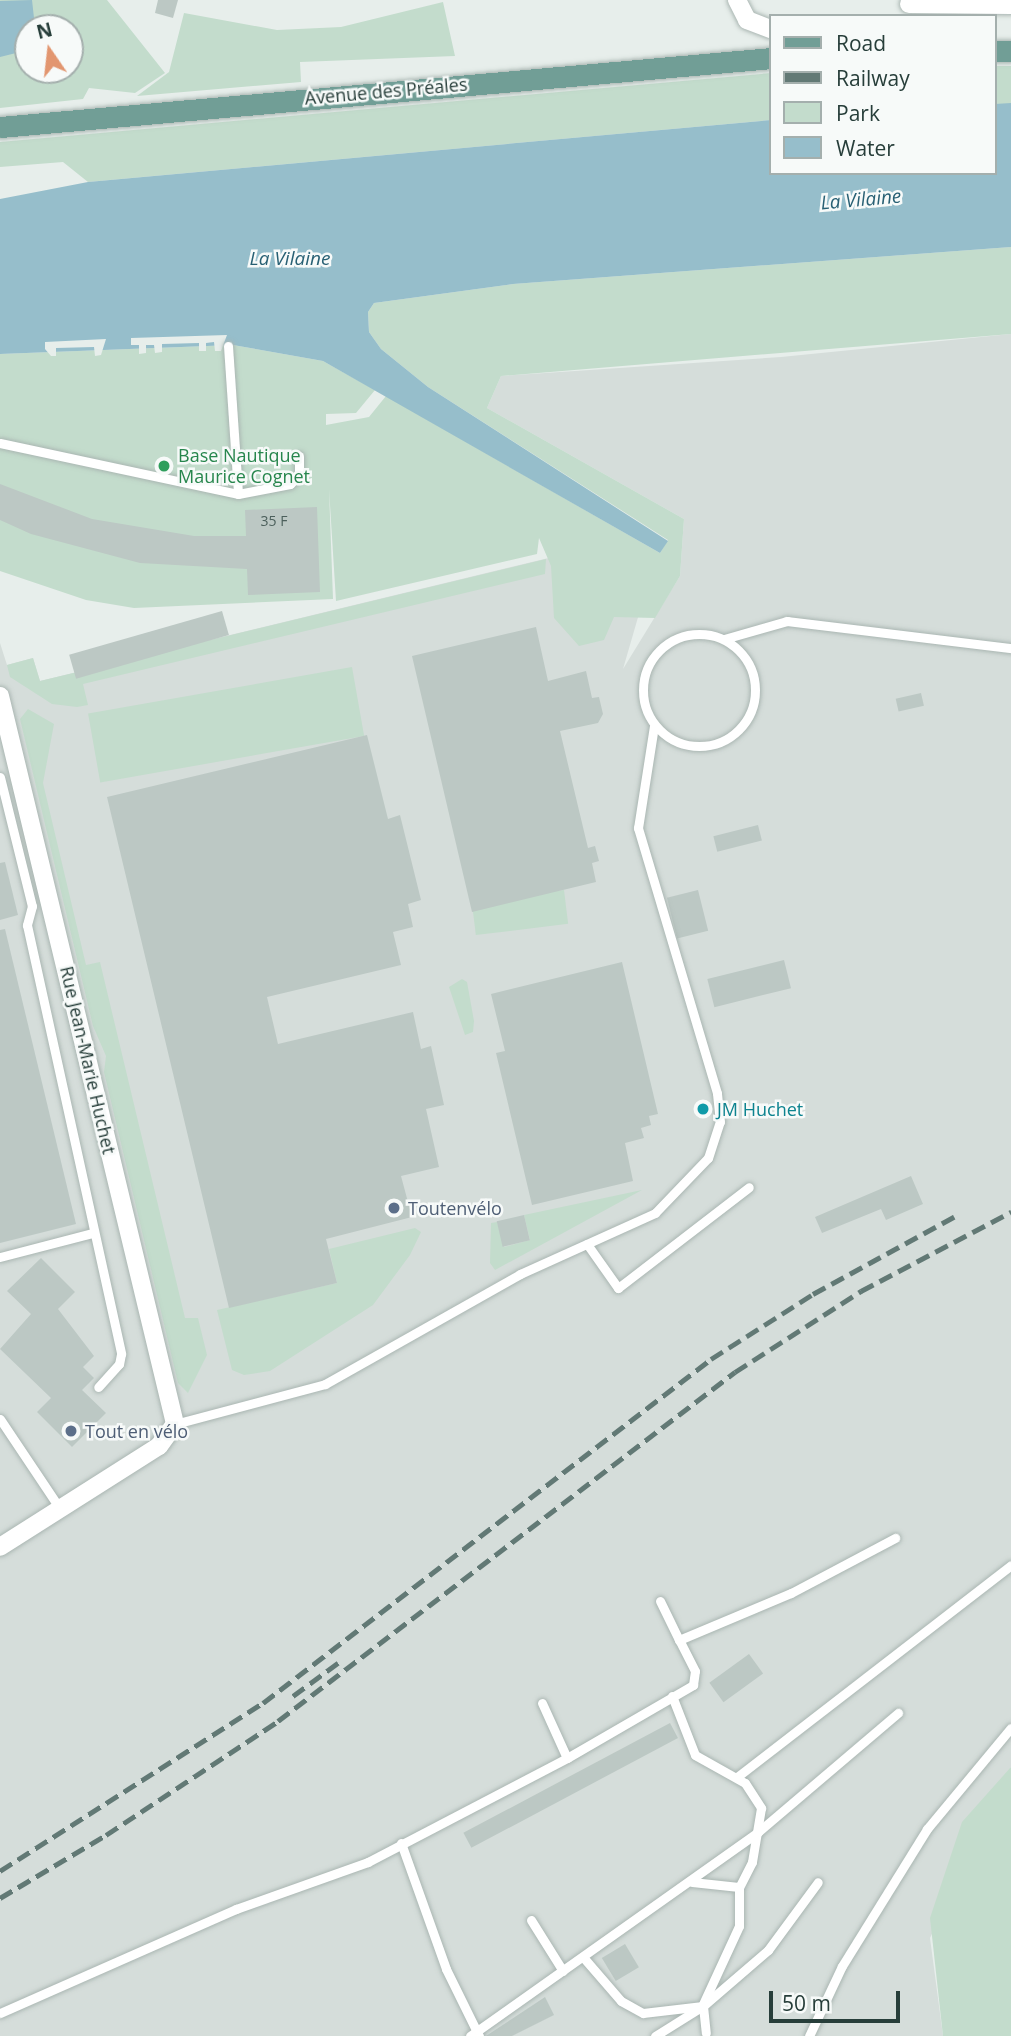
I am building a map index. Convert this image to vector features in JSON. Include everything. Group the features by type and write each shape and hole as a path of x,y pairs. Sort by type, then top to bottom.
{"main road":[{"name":"Avenue des Préales","path":"0,127 769,58"}],"street":[{"path":"737,0 747,20 769,28"},
{"path":"909,4 1011,5"},
{"name":"Rue Jean-Marie Huchet","path":"0,696 175,1424"},
{"path":"0,1547 159,1447 175,1424"}],"lane":[{"path":"228,346 238,494"},
{"path":"0,443 238,494 290,484 299,475 299,456"},
{"path":"175,1424 325,1384 488,1291 672,1200 708,1158 720,1122 717,1093 638,828 654,726 642,689 658,650 690,634 723,639 787,621 1011,648"},
{"path":"654,726 684,745 706,747 740,729 751,713 753,673 723,639"},
{"path":"0,777 32,906 27,925 95,1219 92,1233 121,1354 119,1364 98,1387"},
{"path":"587,1244 618,1288 749,1187"},
{"path":"0,1257 92,1233"},
{"path":"0,1419 61,1510"},
{"path":"679,1640 791,1593 895,1538"},
{"path":"737,1777 1011,1565"},
{"path":"0,2013 236,1909 368,1862 567,1758 672,1696 696,1680 660,1601"},
{"path":"672,1696 695,1755 715,1771 737,1777 761,1808 758,1832 740,1887 739,1926 703,2006 704,2035"},
{"path":"542,1703 567,1758"},
{"path":"401,1843 446,1969 475,2034 692,1882 758,1832 898,1713"},
{"path":"809,2036 842,1966 928,1829 1011,1728"},
{"path":"692,1882 740,1887"},
{"path":"655,2036 703,2006 768,1950 818,1882"},
{"path":"531,1920 563,1971"},
{"path":"583,1957 621,2001 643,2013 703,2006"}],"shaded area":[{"path":"1011,334 1011,1767 930,1938 943,2036 0,2036 0,643 7,665 33,658 40,681 586,549 641,607 623,669 680,576 684,519 487,408 501,376 781,357"}],"green space":[{"path":"0,0 107,0 165,73 135,93 89,88 83,99 0,108"},
{"path":"443,2 455,56 300,62 301,82 137,96 169,72 184,13 277,30 341,27"},
{"path":"997,66 1011,66 1011,104 997,104"},
{"path":"769,73 769,120 88,182 63,162 0,167 0,142"},
{"path":"1011,247 1011,334 501,376 487,408 684,519 680,576 655,618 614,617 604,640 579,646 554,618 551,566 539,538 537,554 336,601 329,489 333,599 134,608 86,600 0,571 0,354 233,345 323,361 375,390 356,413 326,414 326,425 369,417 386,396 660,553 668,540 428,387 381,349 369,332 368,312 374,303 513,284"},
{"path":"546,559 545,574 83,684 88,705 77,707 52,704 10,677 7,665 33,658 40,681"},
{"path":"352,667 364,736 100,782 88,714"},
{"path":"28,709 54,724 43,783 86,965 100,962 185,1318 198,1318 207,1355 188,1393 178,1383 104,1072 106,1056 93,1026 20,719"},
{"path":"564,890 568,924 476,935 472,901"},
{"path":"462,979 467,982 474,1021 473,1032 465,1035 449,987"},
{"path":"642,1190 495,1270 490,1263 491,1223 497,1222 504,1247 530,1240 524,1215"},
{"path":"415,1228 421,1232 410,1255 373,1305 270,1371 244,1375 232,1370 217,1310 337,1283 329,1249"},
{"path":"1011,1767 1011,2036 943,2036 930,1918 962,1822"}],"water":[{"path":"32,0 34,14 14,14 14,54 0,57 0,1"},
{"name":"La Vilaine","path":"1011,103 1011,247 513,284 374,303 368,312 369,332 381,349 428,387 668,541 660,553 323,361 233,345 0,354 0,199 88,182 769,120 769,175 997,175 997,104"}],"pier":[{"path":"227,335 221,351 215,351 214,342 206,343 206,351 199,351 199,343 162,344 162,352 155,353 154,345 146,345 146,353 139,354 139,345 131,345 131,338"},
{"path":"106,339 101,355 95,356 94,347 56,348 56,356 51,356 45,349 45,342"}],"building":[{"path":"158,0 178,0 173,18 155,13"},
{"path":"0,484 92,519 194,536 246,536 245,510 317,507 320,592 248,595 247,569 140,563 31,534 0,520"},
{"path":"222,611 229,635 76,679 69,655"},
{"path":"536,627 548,681 586,671 592,698 599,697 603,714 598,723 560,731 588,848 595,846 599,861 592,863 596,882 472,912 412,656"},
{"path":"921,693 924,706 899,712 896,699"},
{"path":"367,735 388,819 400,815 421,900 408,904 413,927 393,932 401,965 267,997 278,1044 413,1012 421,1049 431,1046 444,1105 426,1109 439,1167 401,1176 412,1217 326,1239 337,1283 229,1308 107,797"},
{"path":"758,825 762,841 717,852 713,836"},
{"path":"5,862 18,915 0,920 0,863"},
{"path":"698,890 708,931 677,938 667,898"},
{"path":"5,929 76,1224 0,1243 0,930"},
{"path":"784,960 791,988 714,1007 707,979"},
{"path":"622,962 658,1114 649,1116 651,1125 641,1128 644,1138 625,1143 633,1181 532,1205 496,1053 505,1051 491,994"},
{"path":"911,1176 923,1204 886,1220 881,1209 822,1233 815,1217"},
{"path":"524,1215 530,1240 503,1247 497,1221"},
{"path":"41,1258 75,1292 58,1309 94,1356 83,1367 94,1378 82,1390 106,1413 72,1447 37,1412 51,1398 0,1349 31,1314 7,1291"},
{"path":"749,1654 763,1673 723,1702 709,1683"},
{"path":"670,1723 678,1738 471,1848 463,1833"},
{"path":"625,1944 639,1967 616,1981 602,1958"},
{"path":"545,1997 554,2015 512,2036 486,2036"}],"railway":[{"path":"0,1898 106,1835 278,1721 735,1372 861,1291 1011,1212"},
{"path":"0,1871 263,1703 711,1359 813,1294 959,1214"},
{"path":"293,1696 338,1663"}],"place":[{"name":"Base Nautique Maurice Cognet","path":"164,466"},
{"name":"JM Huchet","path":"703,1109"},
{"name":"Toutenvélo","path":"394,1208"},
{"name":"Tout en vélo","path":"71,1431"}]}
